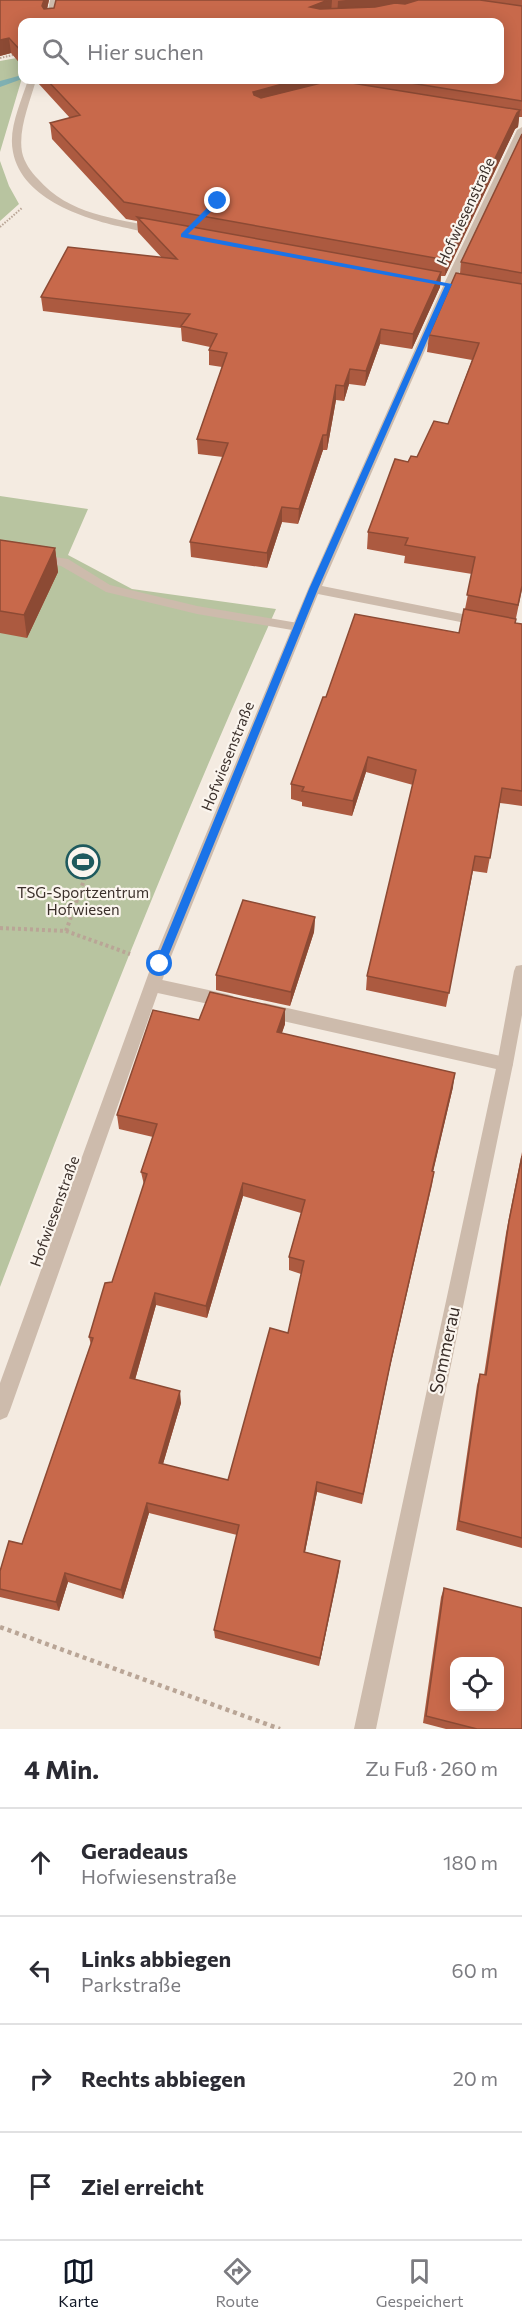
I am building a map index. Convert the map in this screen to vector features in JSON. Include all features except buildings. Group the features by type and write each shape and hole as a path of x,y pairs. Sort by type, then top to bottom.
{"street":[{"path":"51,18 54,0"},
{"path":"32,84 26,102 17,153 42,192 67,209 108,221 162,231"},
{"name":"Hofwiesenstraße","path":"0,1410 160,964 314,589 449,284 522,130"},
{"path":"0,553 64,562 106,588 117,591 197,610 298,627"},
{"path":"314,589 522,630"},
{"name":"Sommerau","path":"365,1729 505,1064 522,971"},
{"path":"153,985 505,1064"}],"path":[{"path":"0,58 18,55"},
{"path":"66,931 89,866"},
{"path":"0,928 66,931 160,964"},
{"path":"0,1627 280,1729"}],"green space":[{"path":"18,58 18,84 20,84 0,152 0,61"},
{"path":"0,161 9,186 19,204 0,221"},
{"name":"TSG-Sportzentrum Hofwiesen","path":"0,496 88,509 68,555 132,589 276,609 133,946 0,1287"}],"waterway":[{"path":"0,85 18,78"}],"place":[{"name":"TSG-Sportzentrum Hofwiesen","path":"83,862"}],"route":[{"path":"160,964 314,589 449,284 183,235 218,201"}]}
